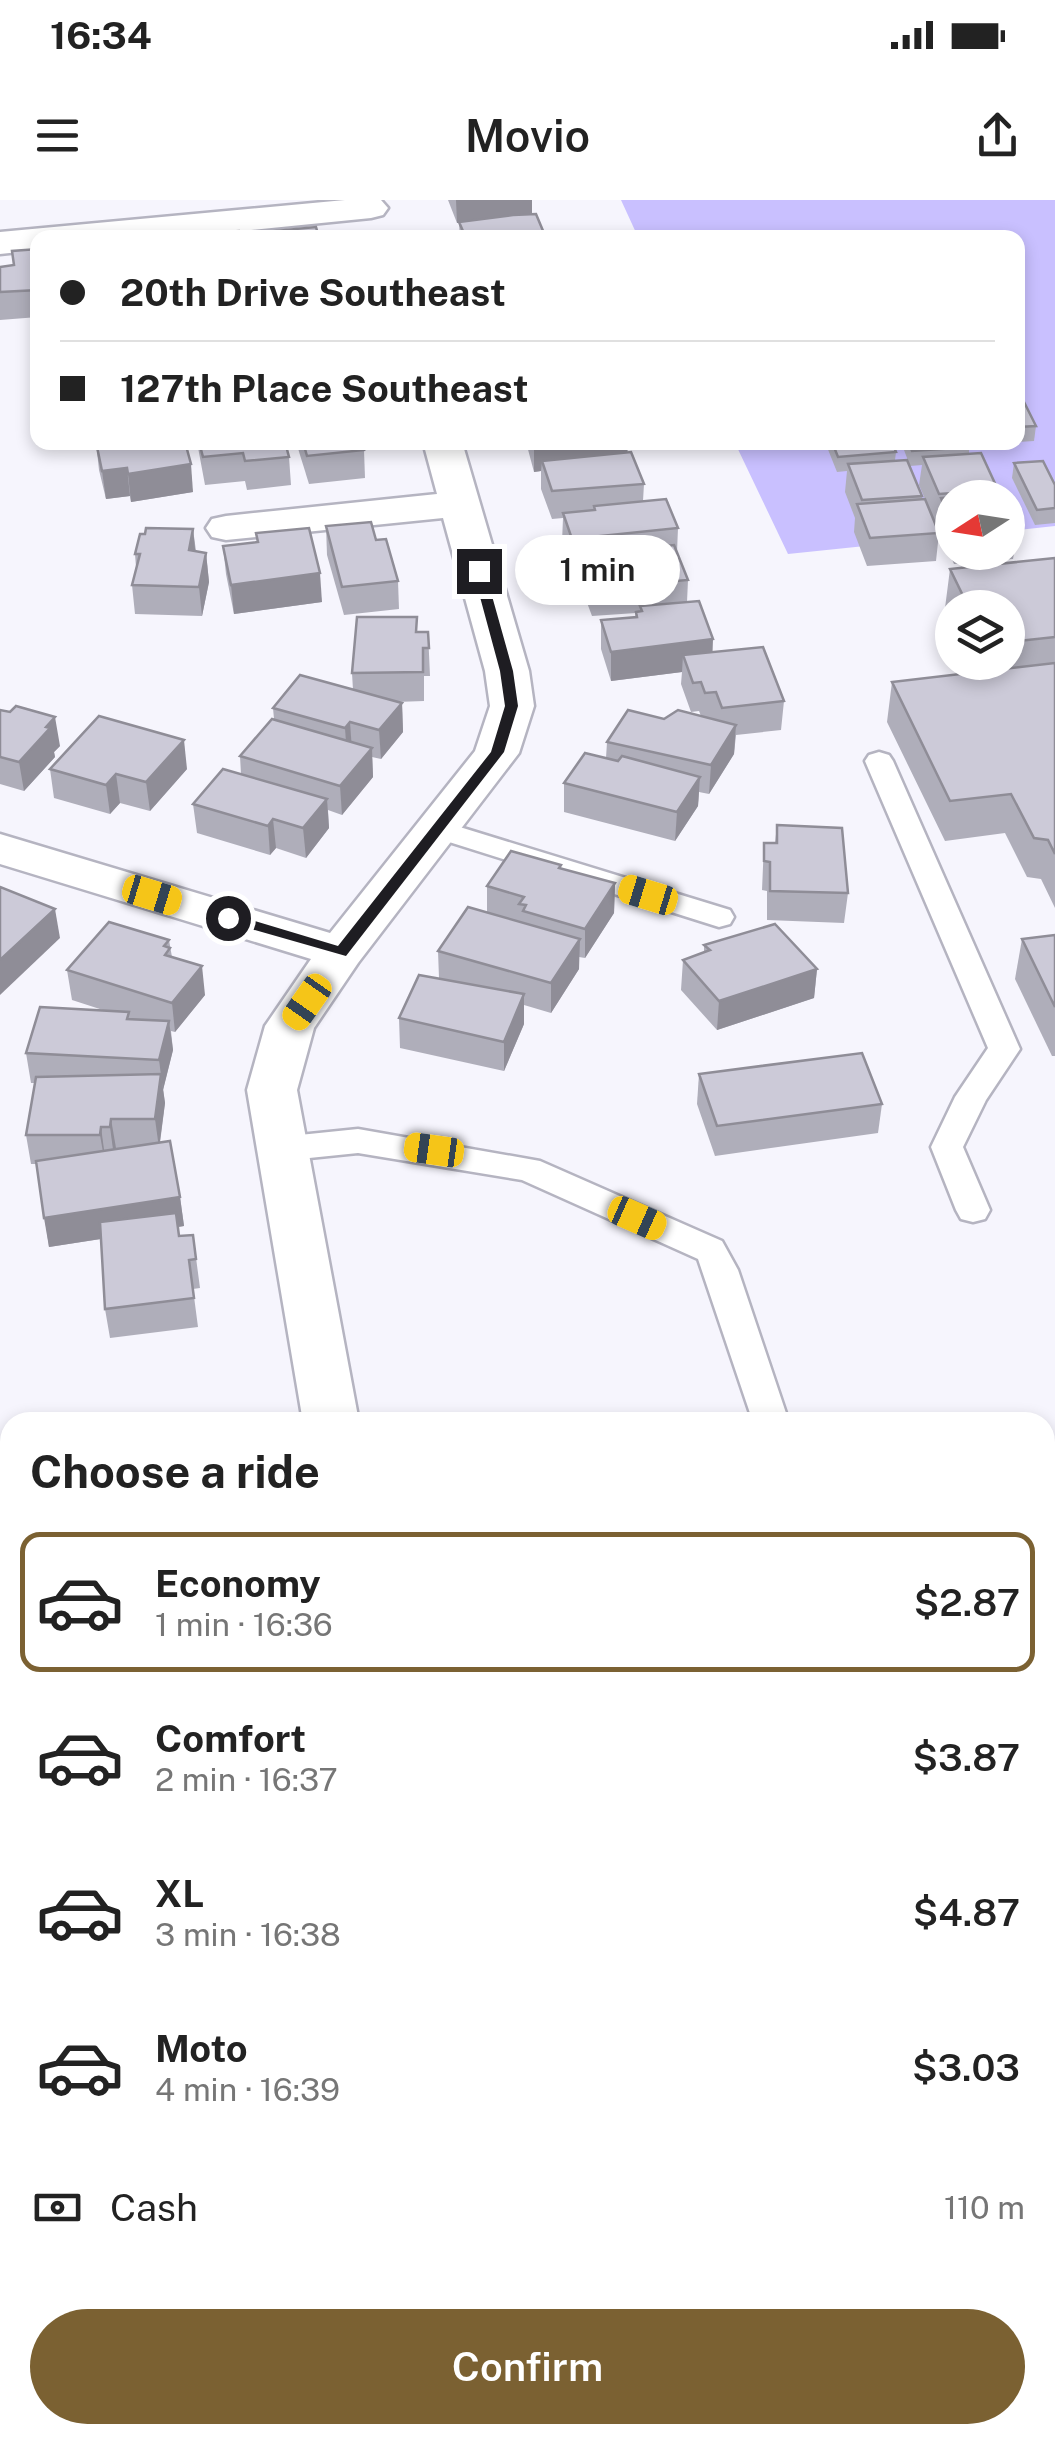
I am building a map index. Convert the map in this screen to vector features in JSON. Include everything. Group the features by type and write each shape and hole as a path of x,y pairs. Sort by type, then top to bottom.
{"street":[{"path":"166,230 373,215"},
{"path":"0,243 30,240"},
{"path":"329,1412 272,1090 290,1026 341,952 497,752 512,706 506,671 444,450"},
{"path":"226,528 461,504"},
{"path":"0,849 341,952"}],"lane":[{"path":"879,761 1004,1048 971,1097 947,1147 973,1210"},
{"path":"437,828 719,917"},
{"path":"280,1150 358,1141 528,1169 710,1250 721,1270 768,1412"}],"shaded area":[{"path":"621,200 1055,200 1055,526 1025,529 1025,480 935,480 935,539 788,554 738,450 1025,450 1025,230 635,230"}],"building":[{"path":"536,214 543,230 462,230 459,222"},
{"path":"30,250 30,290 0,292 0,267 14,265 12,251"},
{"path":"1025,404 1036,426 1025,427"},
{"path":"98,450 187,450 191,464 128,474 127,468 102,471"},
{"path":"201,450 287,450 289,457 245,461 243,453 203,457"},
{"path":"305,450 364,450 307,456"},
{"path":"835,450 896,452 838,457"},
{"path":"631,452 644,484 552,491 542,461"},
{"path":"981,453 993,480 935,480 935,485 923,457"},
{"path":"907,460 922,496 862,500 848,464"},
{"path":"1043,461 1055,485 1055,508 1037,510 1014,463"},
{"path":"666,499 678,528 572,539 563,513 595,510 594,506"},
{"path":"925,499 935,533 870,538 857,504"},
{"path":"371,522 376,540 386,539 398,581 342,587 326,526"},
{"path":"146,528 193,529 189,550 206,553 199,587 132,585 140,554 135,554 140,534 145,534"},
{"path":"309,528 320,573 231,585 223,546 258,542 256,533"},
{"path":"674,545 688,580 593,588 580,555"},
{"path":"1055,558 1055,637 1025,640 1025,590 960,590 950,570 1025,570 1025,561"},
{"path":"699,601 713,639 611,652 601,620 637,617 636,612 642,611 640,606"},
{"path":"357,617 417,617 416,632 428,632 423,672 352,673"},
{"path":"763,647 784,701 722,708 716,692 705,693 701,682 693,683 683,655"},
{"path":"1055,663 1055,854 1048,840 1034,838 1011,794 950,801 892,682 935,677 935,680 1025,680 1025,666"},
{"path":"300,675 402,703 379,730 350,722 345,728 273,708"},
{"path":"16,706 55,717 19,762 0,757 0,710 10,712"},
{"path":"628,710 664,719 678,710 736,725 711,765 607,742"},
{"path":"99,716 184,740 146,782 116,774 106,785 50,769"},
{"path":"272,719 372,748 340,786 240,756"},
{"path":"585,753 618,761 622,756 700,777 677,812 564,783"},
{"path":"223,769 327,799 303,828 273,819 268,826 193,804"},
{"path":"777,825 842,828 848,893 770,891 770,862 764,861 764,843 777,843"},
{"path":"511,851 615,883 585,929 523,911 526,905 519,904 524,897 487,886"},
{"path":"0,887 55,909 0,960"},
{"path":"468,907 580,939 551,983 438,951"},
{"path":"109,922 169,940 164,946 170,948 165,955 202,966 172,1003 67,970"},
{"path":"775,924 817,969 719,1001 683,960 710,950 704,945"},
{"path":"1055,935 1055,1007 1022,939"},
{"path":"419,975 524,994 504,1042 399,1018"},
{"path":"40,1007 129,1012 127,1019 169,1021 159,1060 26,1053"},
{"path":"862,1053 882,1104 717,1126 699,1074"},
{"path":"161,1074 155,1119 111,1119 110,1127 101,1127 100,1135 26,1135 36,1077"},
{"path":"170,1141 180,1197 44,1218 36,1161"},
{"path":"176,1213 179,1236 193,1235 196,1259 189,1260 194,1298 105,1309 100,1222"}],"route":[{"path":"228,918 341,952 497,752 512,706 479,571"}]}
